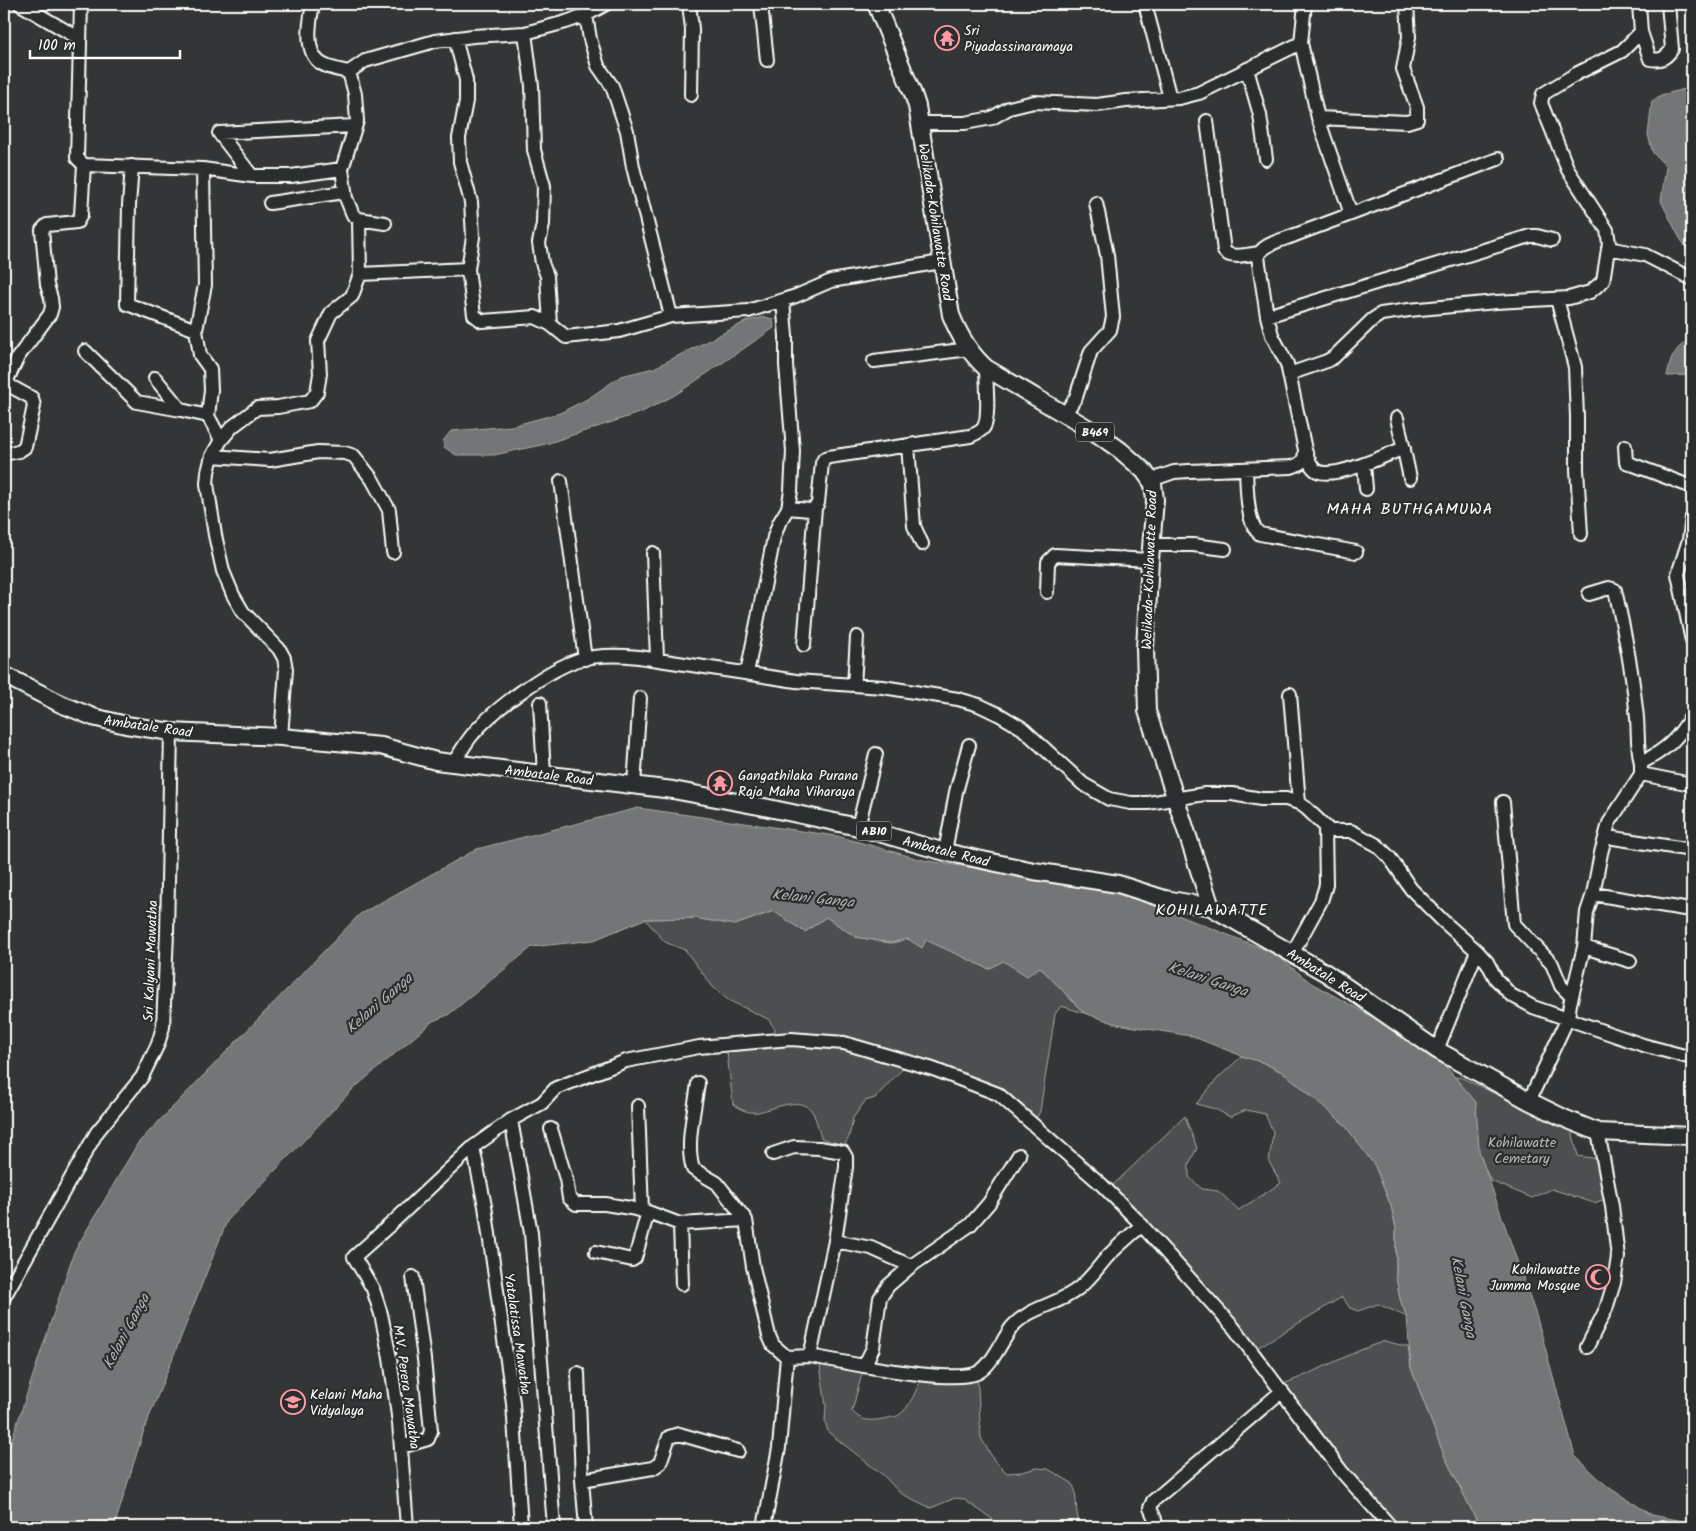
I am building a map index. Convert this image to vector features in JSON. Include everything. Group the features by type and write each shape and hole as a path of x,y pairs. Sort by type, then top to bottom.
{"main road":[{"name":"Welikada-Kohilawatte Road","path":"876,4 913,94 920,124 951,315 962,340 986,368 1065,414 1120,450 1144,471 1154,488 1155,500 1145,648 1147,711 1177,798 1211,907"},
{"name":"Ambatale Road","path":"4,675 61,704 93,717 126,725 171,732 281,737 381,746 436,761 634,785 764,807 858,827 945,852 1034,871 1118,884 1165,898 1211,907 1326,973 1437,1050 1566,1119 1598,1132 1692,1136"}],"street":[{"path":"20,4 80,39"},
{"path":"81,4 77,158 84,165 204,168 252,176 291,176 342,169"},
{"path":"313,4 310,37 312,54 319,62 349,72"},
{"path":"349,72 365,61 435,41 525,33 586,15 606,4"},
{"path":"689,4 692,29 691,95"},
{"path":"761,4 767,60"},
{"path":"1145,4 1170,98"},
{"path":"1304,4 1301,43 1318,118 1351,214"},
{"path":"1318,118 1407,122 1417,119 1417,107 1403,69 1408,44 1407,4"},
{"path":"1639,4 1641,32 1650,59 1659,60 1667,56 1672,49 1668,4"},
{"path":"586,15 590,39 598,66 612,86 627,131 634,167 671,316"},
{"path":"1289,374 1327,361 1381,314 1496,302 1557,299 1590,292 1599,286 1603,281 1608,248 1607,230 1568,170 1541,103 1543,94 1576,74 1622,51 1641,32"},
{"path":"525,33 532,86 534,150 544,186 543,224 539,244 542,263 547,276 550,324"},
{"path":"455,38 466,80 466,101 459,138 460,162 471,202 473,237 468,269 474,315 477,319 482,321 536,317 550,324 566,337 619,332 671,316 748,311 783,300 831,281 941,262"},
{"path":"920,124 965,123 983,120 992,118 1009,108 1034,102 1097,105 1126,100 1179,98 1199,93 1301,43"},
{"path":"1247,69 1260,116 1266,159"},
{"path":"349,72 355,94 356,121 342,169 344,192 353,215 359,219 385,223"},
{"path":"1206,121 1224,251 1227,255 1232,256 1259,253 1266,246 1498,159"},
{"path":"252,176 219,133 354,126"},
{"path":"4,454 18,451 25,447 34,406 32,398 10,386 7,380 18,358 50,314 52,307 47,285 42,230 47,225 77,222 81,215 84,165"},
{"path":"132,166 129,205 127,304 196,330"},
{"path":"204,168 205,284 196,330 200,355 210,369 211,390 208,416 221,440"},
{"path":"270,203 344,192"},
{"path":"1065,414 1076,397 1092,351 1110,330 1113,318 1107,255 1096,203"},
{"path":"281,737 286,669 284,658 279,649 242,612 223,571 207,484 208,464 221,440 232,427 257,408 310,402 317,392 320,374 318,341 331,312 352,296 360,274 359,219"},
{"path":"1267,316 1530,236 1552,240"},
{"path":"1608,248 1645,255 1692,279"},
{"path":"1259,253 1267,316 1272,335 1287,364 1305,450 1313,468 1326,473 1343,471 1404,448"},
{"path":"360,274 468,269"},
{"path":"1557,299 1575,366 1578,417 1577,469 1581,534"},
{"path":"747,673 774,537 779,523 788,508 792,491 793,451 783,300"},
{"path":"874,360 969,349"},
{"path":"85,351 137,402 208,416"},
{"path":"804,646 816,508 824,459 837,455 970,436 977,433 983,428 986,419 986,368"},
{"path":"156,378 181,410"},
{"path":"1397,418 1410,478"},
{"path":"908,445 914,526 922,544"},
{"path":"1625,446 1626,462 1692,487"},
{"path":"1151,480 1174,472 1291,467 1303,462 1305,450"},
{"path":"212,456 270,460 318,452 345,453 354,456 372,478 389,510 393,552"},
{"path":"1364,464 1366,489"},
{"path":"1246,469 1250,515 1256,532 1356,552"},
{"path":"561,481 585,658"},
{"path":"788,508 810,510 816,508"},
{"path":"1692,517 1689,540 1678,574 1692,641"},
{"path":"1047,592 1048,562 1055,555 1150,552 1193,545 1225,549"},
{"path":"653,553 657,660"},
{"path":"1589,594 1609,588 1615,590 1627,644 1637,711 1638,751 1641,769"},
{"path":"854,685 857,637"},
{"path":"454,763 471,736 487,719 539,680 585,658 615,655 796,681 883,687 958,699 1000,714 1022,728 1083,784 1109,799 1130,803 1148,803 1205,794 1232,794 1247,798 1286,799 1299,803 1330,831 1351,831 1377,844 1390,858 1411,889 1477,951 1511,995 1533,1007 1642,1045 1692,1058"},
{"path":"1290,694 1299,803"},
{"path":"634,785 640,698"},
{"path":"540,703 544,774"},
{"path":"1530,1101 1568,1018 1584,948 1587,912 1593,894 1609,823 1641,769 1665,750 1684,729 1692,714"},
{"name":"Sri Kalyani Mawatha","path":"4,1297 93,1139 142,1077 158,1044 163,1027 171,732"},
{"path":"945,852 956,792 969,745"},
{"path":"858,827 876,754"},
{"path":"1641,769 1686,783"},
{"path":"1503,802 1514,924 1552,964 1561,986 1572,997"},
{"path":"1292,954 1321,901 1326,885 1325,827"},
{"path":"1607,837 1692,850"},
{"path":"1593,894 1684,909"},
{"path":"1584,948 1630,962"},
{"path":"1437,1050 1477,951"},
{"path":"473,1147 511,1120 542,1103 556,1088 626,1061 699,1047 726,1044 791,1039 844,1043 933,1069 998,1094 1101,1184 1142,1225 1234,1328 1342,1472 1392,1527"},
{"path":"698,1082 689,1148 693,1170 717,1183 746,1220 753,1267 769,1336 773,1345 786,1357 810,1356 907,1373 955,1376 977,1373 985,1367 1012,1327 1030,1312 1080,1288 1110,1255 1142,1225"},
{"path":"596,1252 632,1260 635,1258 645,1211 638,1106"},
{"path":"511,1120 531,1233 554,1527"},
{"path":"551,1129 566,1179 569,1198 576,1204 606,1204 645,1211 680,1224 746,1220"},
{"path":"1587,1347 1606,1309 1614,1283 1618,1257 1612,1206 1598,1132"},
{"name":"M.V. Perera Mawatha","path":"407,1527 401,1447 390,1358 381,1314 372,1289 354,1257 473,1147"},
{"name":"Yatalatissa Mawatha","path":"473,1147 485,1206 512,1403 521,1527"},
{"path":"773,1154 794,1147 819,1148 843,1152 846,1157 835,1241 810,1356"},
{"path":"864,1366 873,1348 880,1298 888,1286 911,1266 970,1225 989,1204 1019,1155"},
{"path":"680,1224 682,1284"},
{"path":"835,1241 871,1248 911,1266"},
{"path":"401,1447 428,1439 431,1431 413,1277"},
{"path":"764,1527 779,1448 786,1357"},
{"path":"578,1373 582,1480 586,1527"},
{"path":"1155,1527 1156,1520 1150,1508 1153,1501 1282,1391"},
{"path":"582,1480 658,1466 669,1436 673,1434 679,1434 738,1451"}],"green space":[{"path":"774,911 805,932 826,917 856,937 891,943 908,939 925,939 989,969 1003,960 1040,967 1084,1013 1061,1006 1055,1014 1040,1111 1033,1125 998,1094 909,1062 875,1098 865,1101 853,1118 849,1137 844,1146 821,1138 814,1115 810,1108 804,1105 789,1104 754,1112 744,1111 733,1104 726,1044 774,1040 775,1029 768,1019 728,1000 713,987 685,950 665,942 645,919 695,918 735,925"},
{"path":"1242,1056 1264,1063 1286,1074 1344,1124 1365,1150 1375,1166 1391,1206 1396,1228 1396,1277 1400,1299 1407,1317 1378,1304 1358,1311 1350,1308 1342,1297 1252,1351 1108,1190 1185,1116 1197,1148 1189,1164 1189,1177 1202,1189 1218,1191 1239,1210 1281,1183 1269,1162 1273,1132 1265,1114 1246,1110 1230,1117 1215,1109 1196,1104 1218,1078"},
{"name":"Kohilawatte Cemetary","path":"1455,1077 1462,1078 1572,1130 1578,1156 1599,1159 1605,1199 1594,1203 1552,1189 1532,1198 1491,1181 1477,1153 1473,1105"},
{"path":"1385,1341 1408,1347 1411,1368 1444,1455 1480,1527 1391,1527 1278,1386"},
{"path":"819,1358 864,1366 852,1411 860,1418 868,1420 895,1417 903,1412 921,1378 977,1373 981,1438 994,1460 1007,1473 1037,1468 1048,1469 1072,1483 1075,1490 1080,1527 1004,1527 963,1499 955,1498 931,1508 900,1493 884,1476 828,1432 825,1421 826,1406"}],"water":[{"path":"1689,88 1692,98 1692,257 1678,235 1661,201 1666,166 1653,153 1648,135 1652,101 1661,95"},
{"path":"765,317 773,319 774,328 675,395 642,412 546,444 494,455 456,455 444,447 443,441 451,431 512,426 560,413 589,398 621,376 654,368 747,321"},
{"path":"1692,337 1692,375 1667,376 1675,353 1681,345"},
{"name":"Kelani Ganga","path":"638,808 837,836 923,860 1117,891 1274,953 1311,983 1405,1035 1441,1061 1476,1102 1479,1151 1537,1318 1575,1456 1608,1487 1652,1515 1692,1523 1692,1527 1480,1527 1444,1455 1411,1368 1407,1317 1400,1299 1396,1277 1396,1228 1391,1206 1375,1166 1344,1124 1286,1074 1264,1063 1191,1036 1117,1024 1084,1013 1040,967 1027,976 1003,961 989,969 926,940 922,948 908,939 891,943 856,937 826,917 805,932 773,911 735,925 695,918 645,919 594,940 532,947 448,1015 433,1021 352,1090 227,1221 144,1430 114,1527 4,1527 4,1463 74,1252 138,1143 360,914 477,849"}],"place":[{"name":"Sri Piyadassinaramaya","path":"947,38"},
{"name":"Gangathilaka Purana Raja Maha Viharaya","path":"720,783"},
{"name":"Kohilawatte Jumma Mosque","path":"1598,1277"},
{"name":"Kelani Maha Vidyalaya","path":"293,1402"}],"district":[{"name":"MAHA BUTHGAMUWA","path":"1410,508"},
{"name":"KOHILAWATTE","path":"1212,909"}]}
